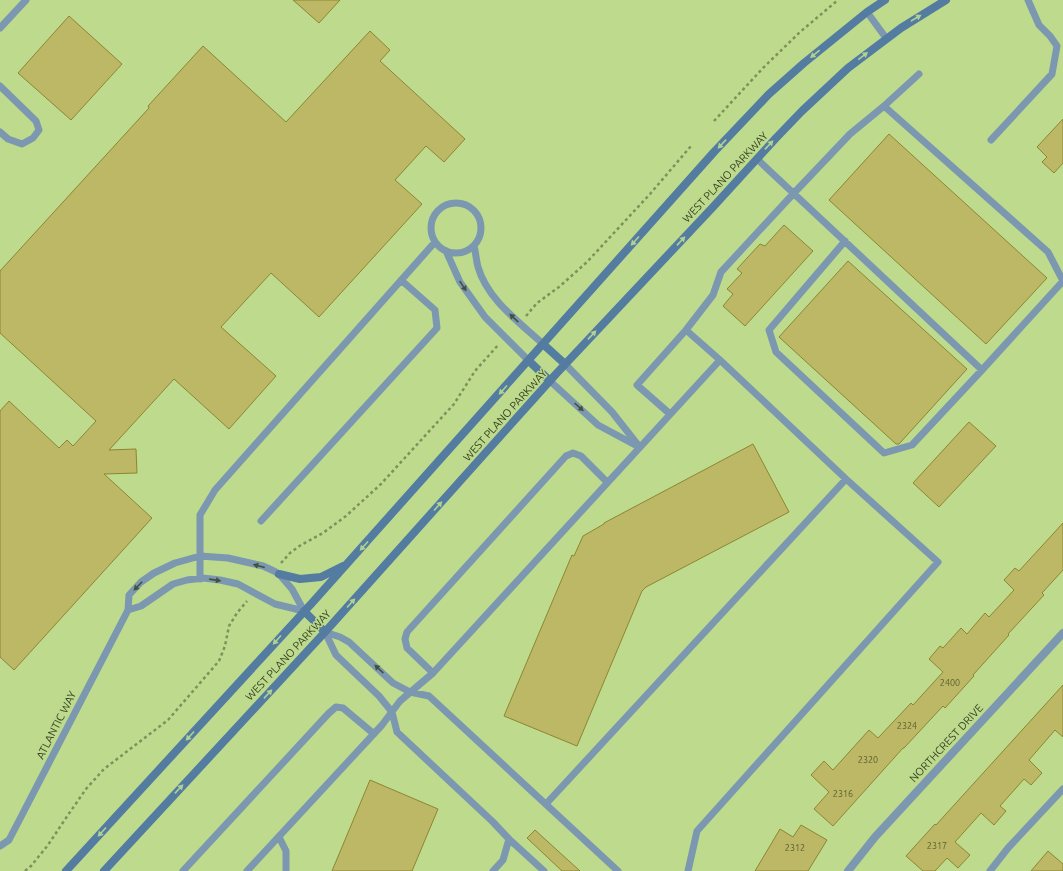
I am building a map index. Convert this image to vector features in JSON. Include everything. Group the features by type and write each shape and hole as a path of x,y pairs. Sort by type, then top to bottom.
{"main road":[{"name":"WEST PLANO PARKWAY","path":"66,871 348,564 714,152 769,94 804,62 867,12 885,0"},
{"name":"WEST PLANO PARKWAY","path":"104,871 325,632 565,364 802,111 843,73 886,38 946,0"},
{"path":"543,344 565,364"},
{"path":"529,361 550,381"},
{"path":"279,574 300,579 321,577 348,564"},
{"path":"304,611 325,632"}],"street":[{"name":"NORTHCREST DRIVE","path":"848,871 875,837 1063,633"}],"lane":[{"path":"0,28 26,0"},
{"path":"991,140 1052,74 1060,45 1039,25 1028,0"},
{"path":"867,12 886,38"},
{"path":"670,414 637,385 686,330 713,294 721,272 850,134 919,74"},
{"path":"0,86 36,121 39,130 33,138 22,144 8,139 0,132"},
{"path":"845,241 769,330 776,352 884,453 912,444 982,370 1062,281 1048,252 884,106"},
{"path":"757,159 982,370"},
{"path":"463,203 470,206 475,211 481,225 481,232 474,246 461,253 453,253 446,251 435,242 431,229 432,222 434,216 442,207 448,204 463,203"},
{"path":"200,579 200,515 214,490 435,242"},
{"path":"474,246 478,268 492,293 503,308 543,344"},
{"path":"446,251 460,282 484,317 529,361"},
{"path":"261,521 437,328 435,310 401,280"},
{"path":"686,330 720,360 846,479 938,562 697,831 688,871"},
{"path":"247,871 374,734 400,701 432,673 720,360"},
{"path":"565,364 612,412 639,447"},
{"path":"550,381 598,425 639,447"},
{"path":"432,673 407,648 405,639 407,632 566,456 573,453 581,456 607,482"},
{"path":"546,804 846,479"},
{"name":"ATLANTIC WAY","path":"0,846 8,840 23,813 128,610 129,595 141,582 154,573 175,563 200,556 228,558 263,566 279,574 292,589 304,611"},
{"path":"128,610 142,606 173,584 203,578 238,584 275,604 304,611"},
{"path":"325,632 349,642 394,683 410,692 429,696 618,871"},
{"path":"325,632 336,655 379,696 392,712 397,732 544,871"},
{"path":"183,871 336,707 343,708 374,734"},
{"path":"990,871 1008,848 1063,789"},
{"path":"279,837 286,851 286,871"},
{"path":"493,871 503,860 509,839"}],"path":[{"path":"714,121 763,68 800,32 838,0"},
{"path":"524,318 538,303 559,287 587,262 692,146"},
{"path":"280,564 290,553 301,545 323,533 346,516 381,484 454,404 475,371 498,345"},
{"path":"25,871 48,845 86,789 116,760 168,720 219,661 225,646 229,626 250,597"}],"building":[{"path":"293,0 340,0 319,23"},
{"path":"69,16 122,64 71,120 18,73"},
{"path":"370,31 390,50 380,61 465,139 444,162 426,146 395,180 422,204 319,317 271,273 221,327 276,376 229,429 174,379 109,450 136,449 137,473 104,474 152,518 14,670 0,657 0,411 9,401 59,448 67,440 73,446 96,421 0,333 0,271 149,108 148,106 203,46 286,122"},
{"path":"1063,119 1063,163 1054,173 1042,162 1047,157 1037,147"},
{"path":"889,134 1047,278 986,344 829,200"},
{"path":"784,225 813,251 745,326 723,306 733,294 727,289 742,273 737,269 760,244 765,246"},
{"path":"848,261 967,369 899,444 896,444 779,337"},
{"path":"969,422 996,446 939,507 913,483"},
{"path":"753,444 789,512 646,587 642,591 577,746 504,716 572,555 574,556 583,536 604,523"},
{"path":"1063,523 1063,570 1042,593 1044,595 1008,634 1009,635 973,675 974,676 945,708 943,706 903,748 833,826 814,809 829,792 811,775 824,761 833,770 869,730 878,738 911,703 913,705 943,672 929,659 940,646 943,648 961,628 967,634 985,613 989,617 1014,590 1004,580 1015,568 1019,571"},
{"path":"1063,685 1063,737 1055,730 1029,760 1042,773 1031,785 1024,779 1000,806 1006,811 994,825 981,813 955,842 970,855 958,868 947,858 935,871 923,871 906,856"},
{"path":"370,780 438,809 412,871 332,871"},
{"path":"801,825 827,840 808,871 755,871 780,829 793,837"},
{"path":"535,830 580,871 562,871 527,838"},
{"path":"1048,851 1063,864 1063,871 1031,871"}]}
